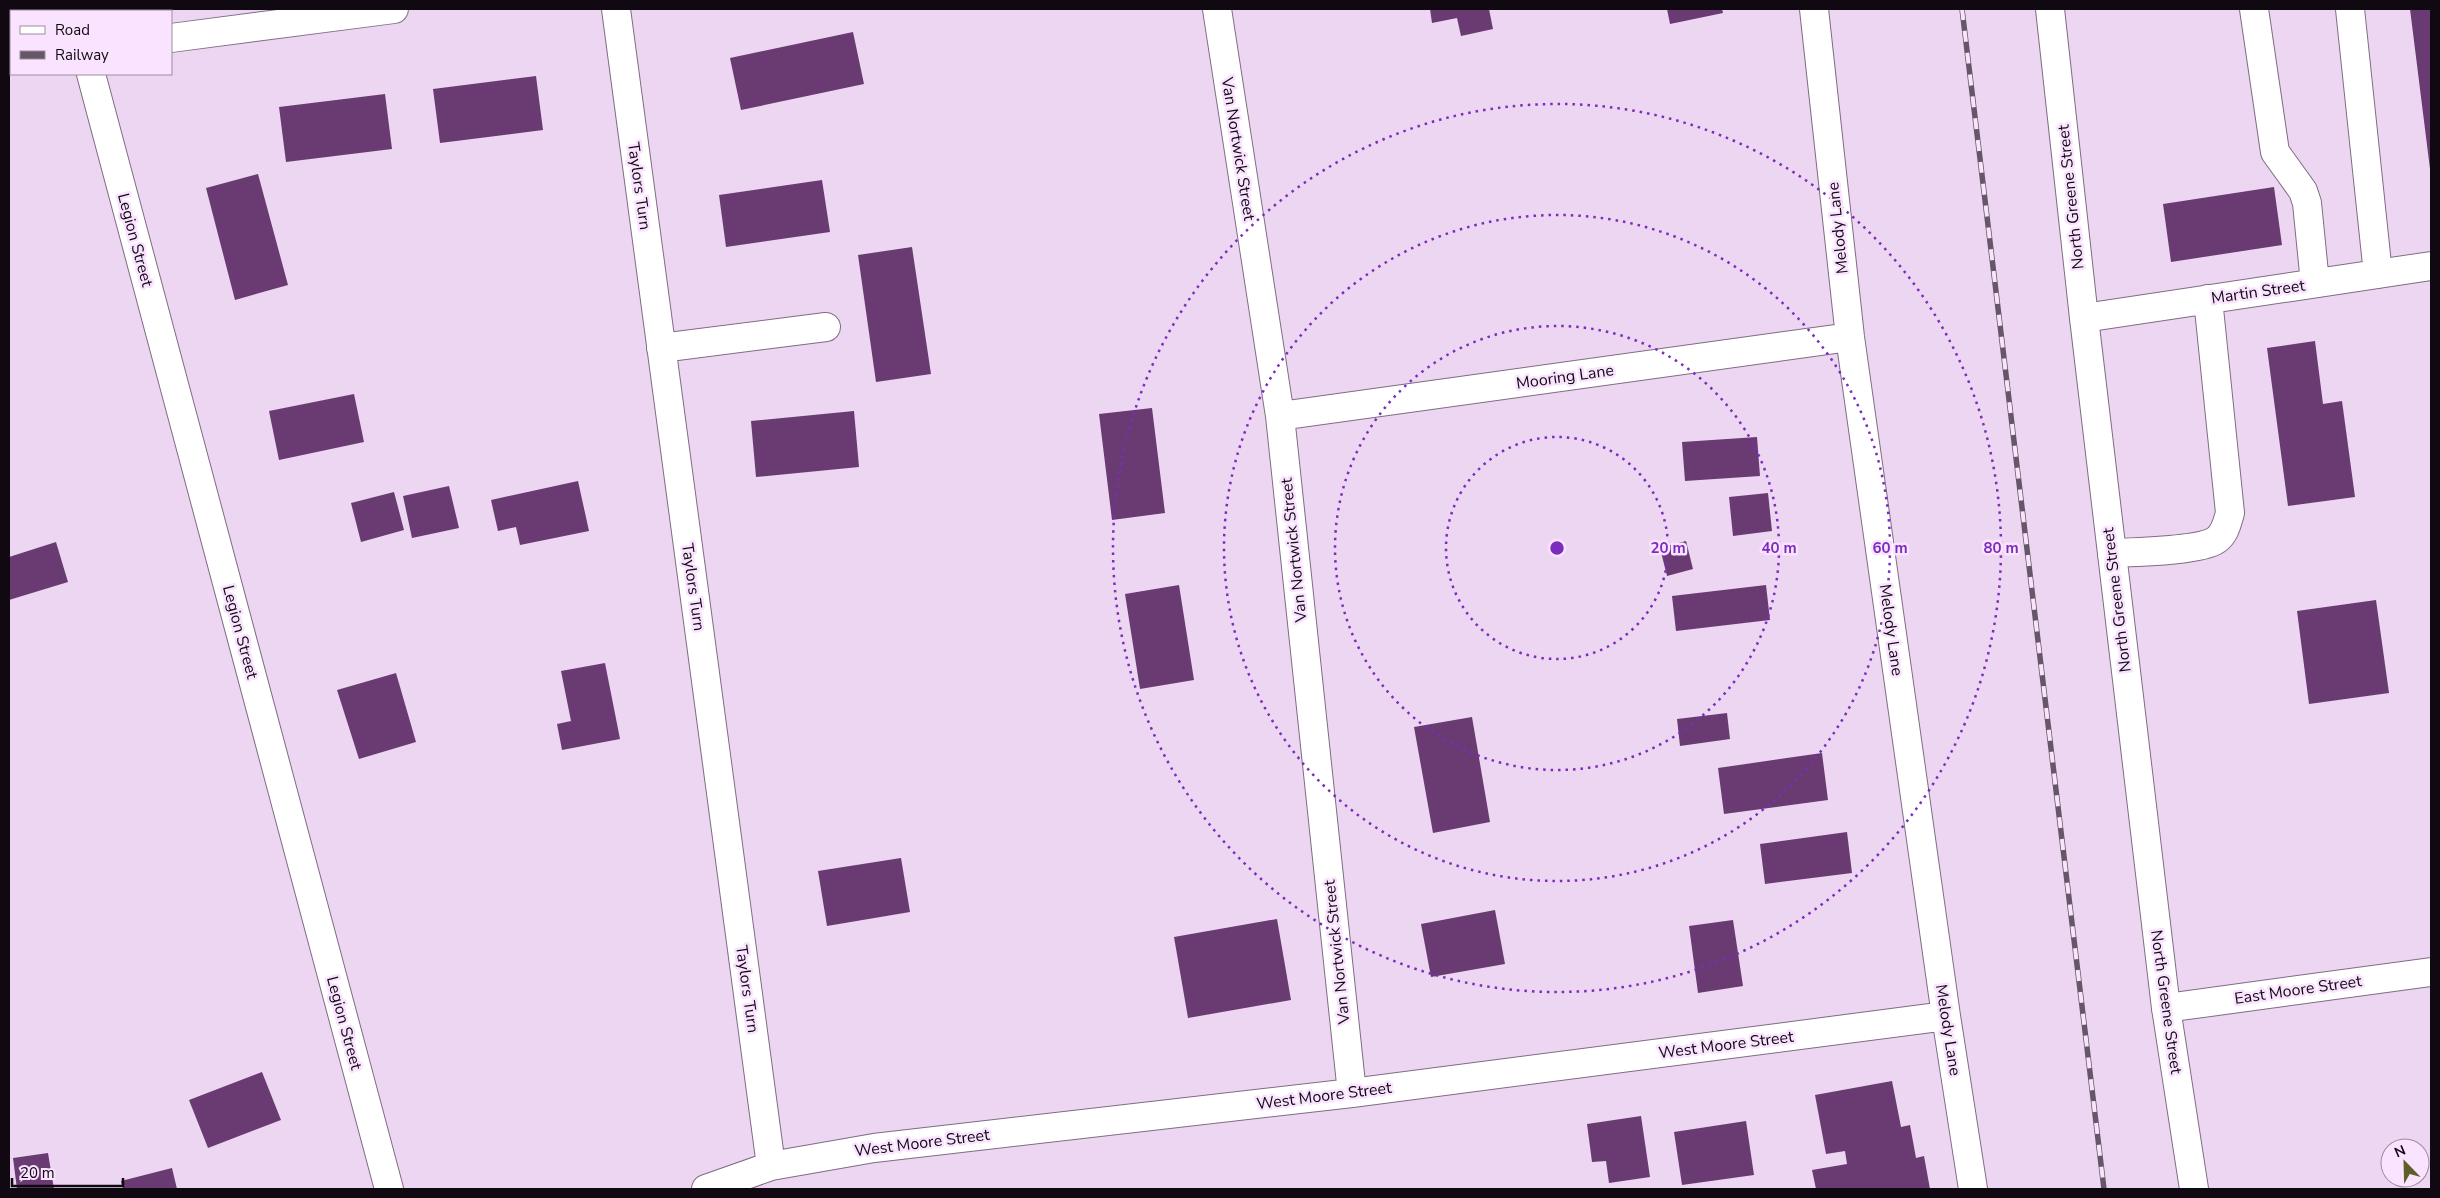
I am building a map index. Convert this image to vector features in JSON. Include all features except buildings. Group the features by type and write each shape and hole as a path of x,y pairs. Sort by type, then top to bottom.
{"street":[{"path":"172,38 394,9"},
{"name":"Taylors Turn","path":"616,9 771,1166"},
{"name":"Van Nortwick Street","path":"1217,9 1280,416 1352,1093"},
{"name":"Melody Lane","path":"1814,9 1850,337 1946,1016 1973,1189"},
{"name":"North Greene Street","path":"2050,9 2084,318 2166,1008 2194,1189"},
{"path":"2254,9 2275,152 2303,191 2307,203 2314,284"},
{"path":"2350,9 2378,274"},
{"name":"Legion Street","path":"91,75 389,1189"},
{"name":"Martin Street","path":"2084,318 2431,266"},
{"path":"2112,553 2199,546 2216,541 2225,530 2230,513 2208,299"},
{"path":"661,348 826,327"},
{"name":"Mooring Lane","path":"1280,416 1850,337"},
{"name":"East Moore Street","path":"2166,1008 2431,972"},
{"name":"West Moore Street","path":"706,1189 771,1166 874,1148 1352,1093 1946,1016"}],"railway":[{"path":"1962,9 2104,1189"}]}
